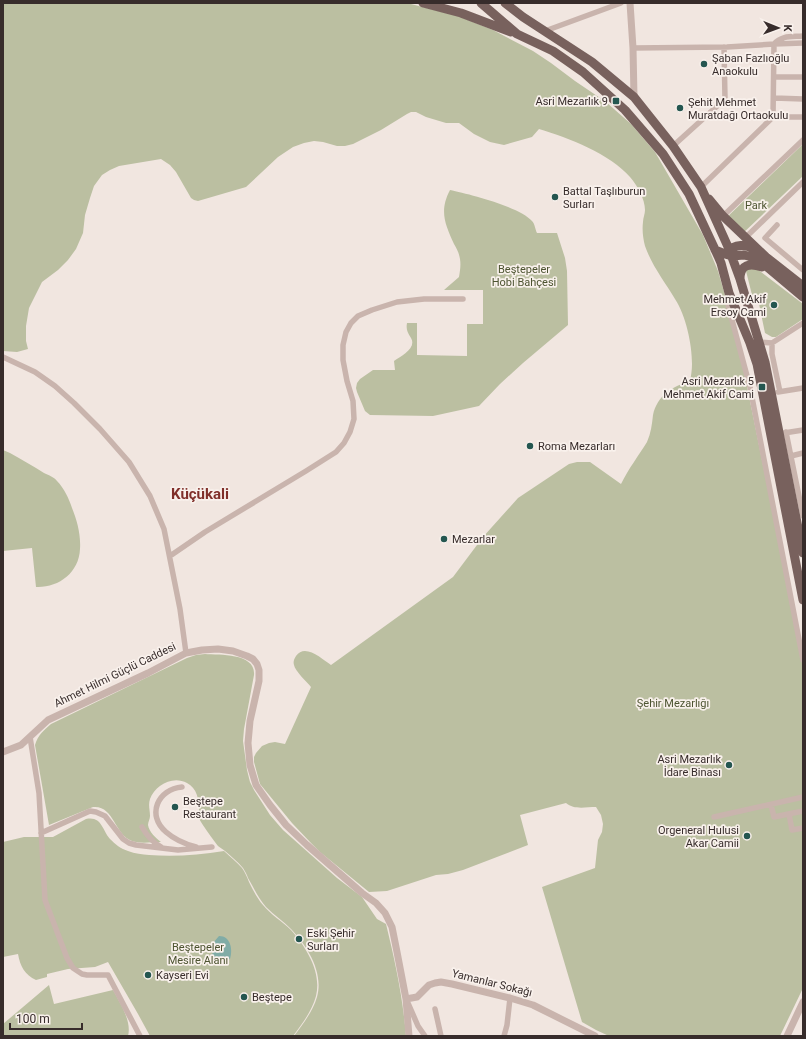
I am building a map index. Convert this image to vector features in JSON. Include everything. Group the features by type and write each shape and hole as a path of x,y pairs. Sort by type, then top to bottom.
{"main road":[{"path":"423,3 461,13 517,34 553,51 583,72 625,110 663,154 689,194 715,250 727,256 744,256 759,260 803,297"},
{"path":"482,3 517,34"},
{"path":"505,3 592,62 634,97 673,146 700,188 723,216 766,257"},
{"path":"700,188 727,256 740,279 776,392 803,553"},
{"path":"803,286 751,247 737,246 727,256 729,293 757,364 803,600"},
{"path":"740,279 741,271 750,264 770,270"}],"street":[{"path":"545,31 621,3"},
{"path":"630,3 634,97"},
{"path":"700,188 773,117 774,44 777,40 782,38 803,36"},
{"path":"633,48 724,47 803,43"},
{"path":"673,146 725,99 724,47"},
{"path":"774,77 803,77"},
{"path":"774,98 803,99"},
{"path":"773,117 803,117"},
{"path":"723,216 803,140"},
{"path":"746,237 803,182"},
{"path":"777,225 765,238 802,267"},
{"path":"729,293 728,305 750,386 803,660"},
{"path":"170,556 205,532 336,452 344,443 350,432 354,419 353,401 347,381 342,345 346,332 351,323 358,316 397,302 424,299 463,299"},
{"path":"759,342 772,343 803,323"},
{"path":"772,343 771,351 776,392 803,388"},
{"path":"3,357 35,372 55,386 100,429 129,462 150,496 164,529 180,609 186,653"},
{"path":"803,430 783,433 791,456 803,516"},
{"path":"791,456 803,453"},
{"name":"Ahmet Hilmi Güçlü Caddesi","path":"3,752 21,744 48,720 148,673 186,653 218,649 233,651 253,659 259,670 259,681 250,721 248,743 250,765 256,785 286,825 306,845 386,913 392,927 406,999"},
{"path":"30,737 39,793 45,900 67,958 73,968 82,974 108,975 140,1036"},
{"path":"182,787 176,787 170,790 159,800 156,815 159,823 165,831 180,842 198,848"},
{"path":"714,817 803,797"},
{"path":"771,805 774,817 803,811"},
{"path":"42,833 90,811 105,816 123,839 129,843 178,850 212,847"},
{"path":"789,814 792,830 803,828"},
{"path":"142,827 147,836 154,843 163,848"},
{"name":"Yamanlar Sokağı","path":"406,999 417,997 429,985 441,982 510,998 533,1005 595,1036"},
{"path":"504,1036 507,1025 510,998"},
{"path":"406,999 410,1036"},
{"path":"406,999 418,1026 425,1036"},
{"path":"788,1036 803,1002"},
{"path":"435,1009 441,1036"}],"green space":[{"name":"Şehir Mezarlığı","path":"3,3 407,3 458,16 493,30 533,51 606,102 631,124 655,152 703,235 718,271 737,337 803,662 803,988 780,1036 609,1036 582,1022 542,887 595,868 598,840 602,832 603,824 601,815 596,807 573,807 566,803 520,815 528,845 463,870 448,874 436,875 387,891 369,892 320,852 292,823 260,784 254,762 256,753 262,746 275,742 285,744 311,687 294,665 295,658 300,652 304,651 314,653 331,665 453,577 483,537 518,498 569,464 577,462 590,462 621,484 647,442 653,415 658,402 667,392 690,382 692,356 690,339 679,306 655,267 645,246 643,237 643,220 645,206 640,192 633,180 612,161 600,154 576,142 539,129 532,137 504,145 490,142 474,134 459,123 446,123 426,117 416,112 407,114 381,130 353,144 337,146 314,141 293,147 278,157 246,187 198,201 191,198 176,172 170,165 161,159 119,166 102,175 94,186 85,215 83,233 76,249 58,270 42,282 29,308 26,326 26,341 28,349 17,352 3,351"},
{"name":"Park","path":"803,144 803,176 740,236 724,220"},
{"name":"Beştepeler Hobi Bahçesi","path":"450,190 494,202 517,211 532,221 537,233 557,233 565,258 567,271 568,325 523,363 479,406 433,416 370,415 365,411 357,392 357,383 360,379 373,370 395,370 394,361 404,354 412,345 411,338 407,330 407,323 417,323 417,355 467,356 467,324 483,324 483,290 444,290 459,277 460,266 460,259 444,217 445,204"},
{"path":"748,269 757,269 803,304 803,319 776,337 772,337 765,333 757,294 752,295 746,271"},
{"path":"3,450 53,477 62,487 74,513 80,538 79,558 76,565 66,577 52,585 36,587 32,548 3,551"},
{"path":"205,654 228,655 243,659 253,668 254,675 243,741 250,782 270,815 283,830 337,878 362,897 377,919 386,924 403,1008 406,1036 294,1036 310,1012 317,997 319,988 318,978 313,960 297,936 263,904 243,868 218,846 202,824 199,817 197,794 187,783 176,780 170,781 160,786 152,794 149,805 150,816 148,824 153,835 161,842 142,843 132,841 121,832 110,815 105,810 100,808 93,807 49,825 35,745 42,733 51,724 187,658"},
{"name":"Beştepeler Mesire Alanı","path":"86,819 99,822 112,841 121,848 131,852 138,854 168,856 196,855 224,851 240,866 259,900 266,909 288,927 297,937 307,952 315,969 317,978 316,996 312,1007 293,1036 150,1036 108,962 95,967 68,969 47,974 47,977 36,980 29,976 24,970 18,954 3,957 3,842 24,837 53,837"},
{"path":"49,985 54,1004 113,990 127,1018 129,1030 128,1036 3,1036 3,1024"}],"water":[{"path":"219,936 226,938 229,941 231,948 230,959 211,963 208,960 216,948 213,943"}],"place":[{"name":"Şaban Fazlıoğlu Anaokulu","path":"704,64"},
{"name":"Asri Mezarlık 9","path":"616,101"},
{"name":"Şehit Mehmet Muratdağı Ortaokulu","path":"680,108"},
{"name":"Battal Taşlıburun Surları","path":"555,197"},
{"name":"Mehmet Akif Ersoy Cami","path":"774,305"},
{"name":"Asri Mezarlık 5 Mehmet Akif Cami","path":"762,387"},
{"name":"Roma Mezarları","path":"530,446"},
{"name":"Mezarlar","path":"444,539"},
{"name":"Asri Mezarlık İdare Binası","path":"729,765"},
{"name":"Beştepe Restaurant","path":"175,807"},
{"name":"Orgeneral Hulusi Akar Camii","path":"747,836"},
{"name":"Eski Şehir Surları","path":"299,939"},
{"name":"Kayseri Evi","path":"148,975"},
{"name":"Beştepe","path":"244,997"}],"district":[{"name":"Küçükali","path":"200,494"}]}
